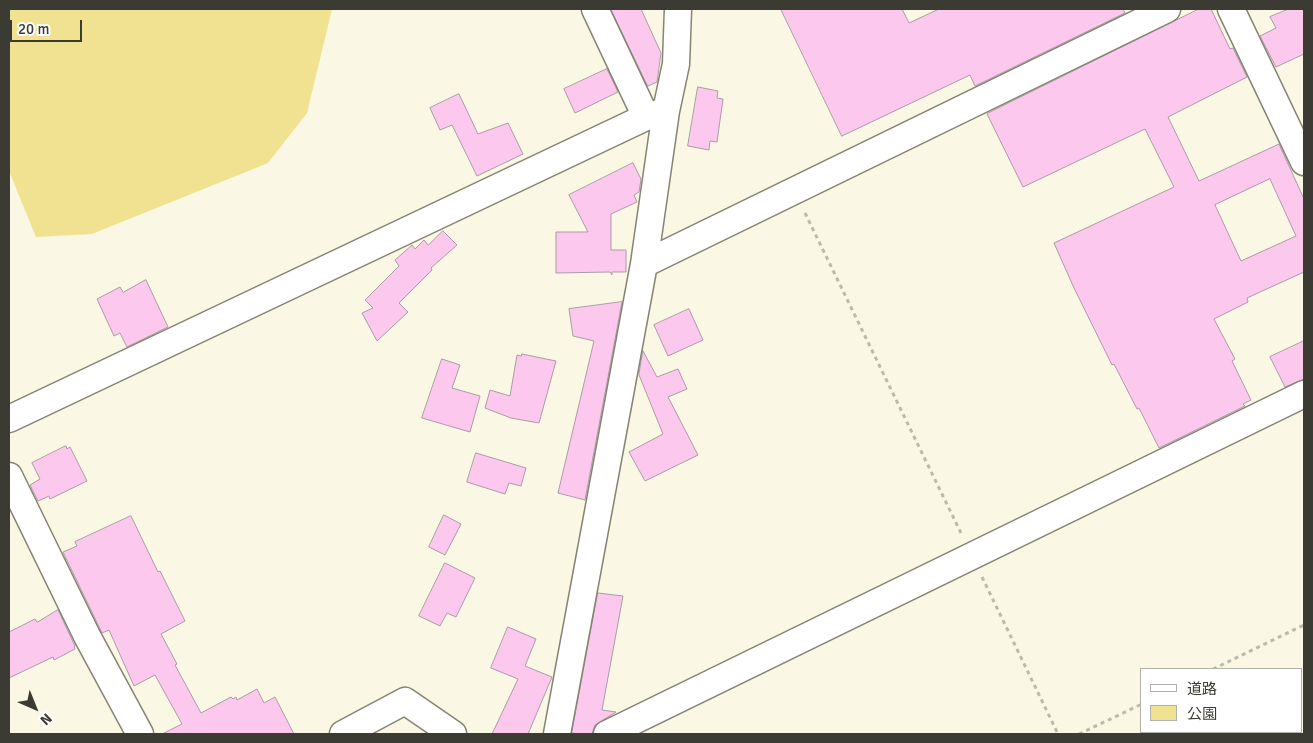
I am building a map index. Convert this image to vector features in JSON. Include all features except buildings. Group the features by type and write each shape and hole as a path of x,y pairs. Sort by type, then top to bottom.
{"street":[{"path":"595,9 656,114"},
{"path":"557,734 644,264 656,114 676,64 678,9"},
{"path":"644,264 1167,9"},
{"path":"1231,9 1304,162"},
{"path":"9,419 656,114"},
{"path":"607,734 1304,394"},
{"path":"9,476 87,636 140,734"},
{"path":"343,734 405,702 453,734"}],"path":[{"path":"794,191 1058,734"},
{"path":"1215,668 1304,625"},
{"path":"1079,734 1140,705"}],"green space":[{"path":"9,9 332,9 307,113 268,163 92,234 36,237 9,171"}]}
